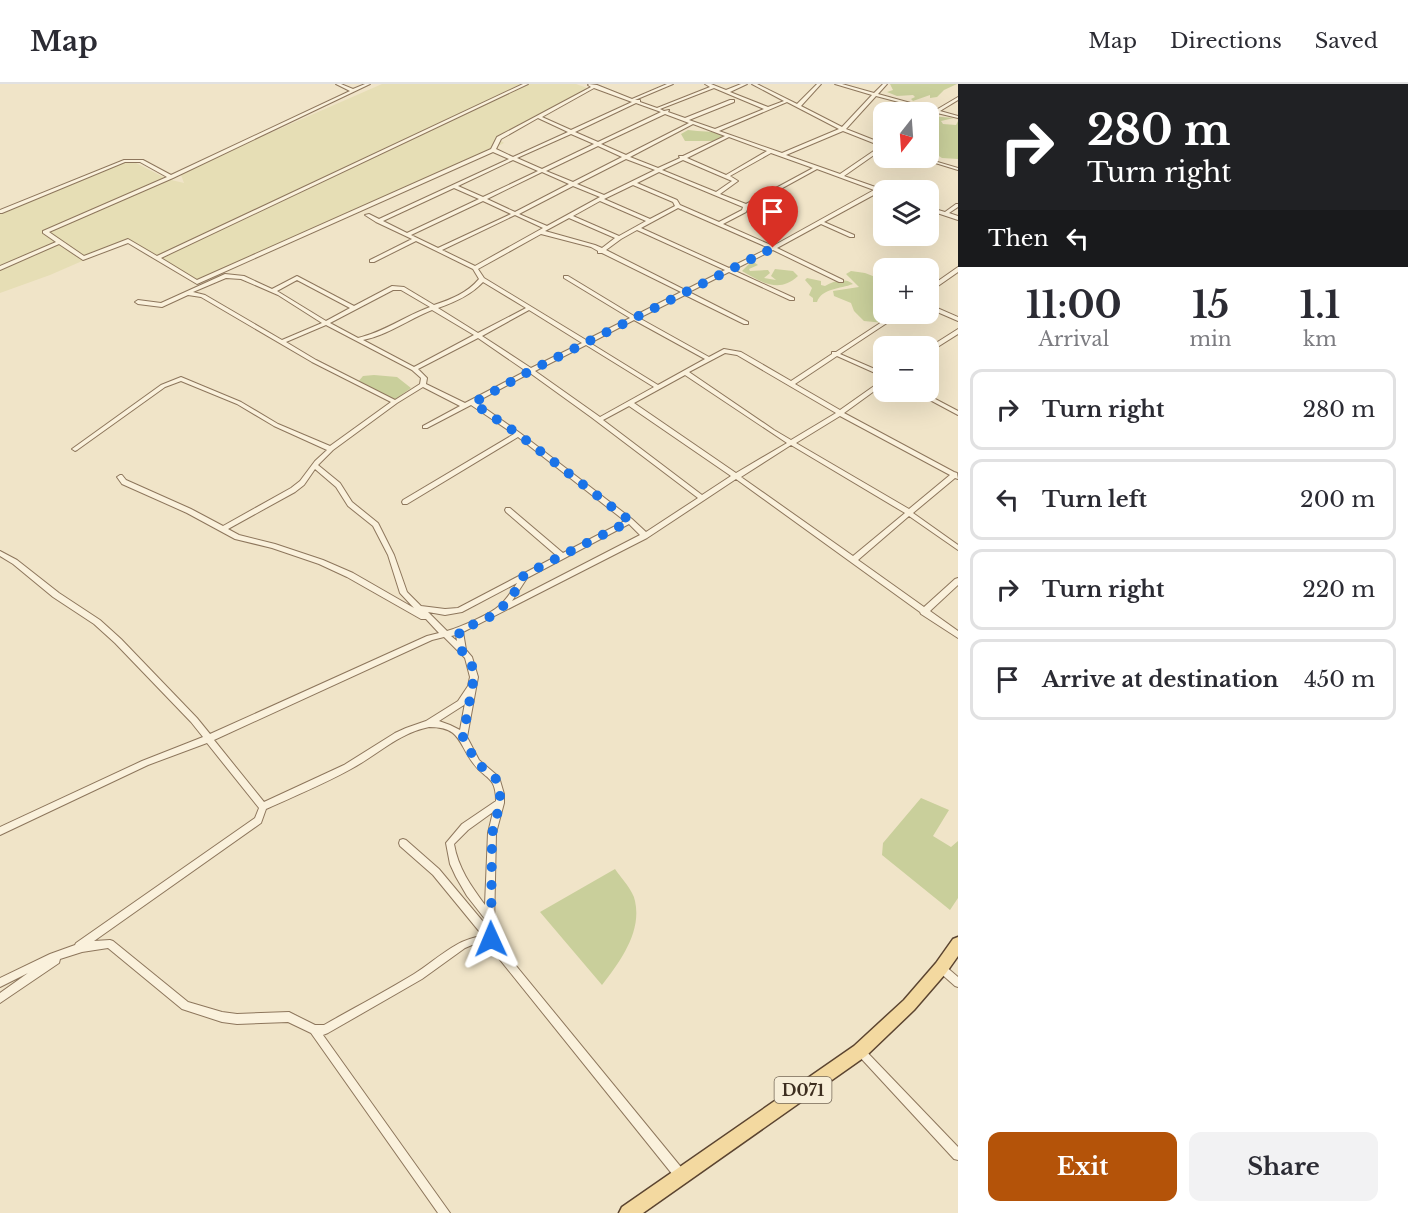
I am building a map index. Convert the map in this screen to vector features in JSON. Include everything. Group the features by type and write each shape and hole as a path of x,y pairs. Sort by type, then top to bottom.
{"main road":[{"name":"D071","path":"628,1213 860,1051 909,1005 958,944"}],"street":[{"path":"338,84 348,87 367,85"},
{"path":"157,258 525,84"},
{"path":"378,221 671,84"},
{"path":"707,84 768,109"},
{"path":"725,92 745,84"},
{"path":"756,84 843,129 873,142"},
{"path":"798,106 819,84"},
{"path":"837,84 906,102"},
{"path":"781,155 843,129 885,84"},
{"path":"367,85 171,177 46,230 46,234 83,258 126,241 200,284 234,275 272,291 326,323 414,369 423,375 423,385"},
{"path":"138,302 162,304 187,293 200,284 493,150 499,138 592,85 873,188"},
{"path":"348,87 353,92"},
{"path":"659,108 713,87"},
{"path":"939,110 958,98"},
{"path":"687,119 732,101"},
{"path":"717,130 787,101"},
{"path":"407,234 667,111"},
{"path":"939,112 958,117"},
{"path":"539,117 626,158 746,206"},
{"path":"437,249 516,213 694,122"},
{"path":"475,268 568,216 730,135"},
{"path":"493,150 574,184 649,220"},
{"path":"727,176 771,152"},
{"path":"841,176 873,153"},
{"path":"681,158 735,180 736,183 717,194"},
{"path":"0,212 124,161 141,161 171,177"},
{"path":"939,163 958,169"},
{"path":"719,224 744,211 746,206 816,168"},
{"path":"633,183 841,281"},
{"path":"455,186 482,200 516,213 543,230 593,246 600,252 686,291 746,323"},
{"path":"424,427 873,195"},
{"path":"945,214 958,205"},
{"path":"600,252 649,220 678,206"},
{"path":"939,212 958,218"},
{"path":"367,215 475,268 482,279 658,387"},
{"path":"568,216 619,238"},
{"path":"821,222 852,236"},
{"path":"636,228 792,299"},
{"path":"372,261 417,239"},
{"path":"0,268 60,242"},
{"path":"939,283 958,269"},
{"path":"566,277 634,318 709,358"},
{"path":"272,291 297,278 354,308"},
{"path":"477,288 482,279"},
{"path":"360,339 373,337 413,316 434,309 477,288 493,285"},
{"path":"280,342 326,323 398,287 479,336 601,419 703,499"},
{"path":"187,293 203,296 280,342 395,402"},
{"path":"414,369 530,308"},
{"path":"939,311 958,319"},
{"path":"792,382 881,324"},
{"path":"939,344 958,331"},
{"path":"601,419 709,358 724,351 731,351 792,382 840,412 957,474 908,512 853,560"},
{"path":"834,353 873,370"},
{"path":"686,373 772,431 908,512 958,548"},
{"path":"75,449 163,386 181,379 239,404 276,425 331,449"},
{"path":"223,529 302,483 331,449 395,402 423,385"},
{"path":"423,385 463,405"},
{"path":"0,831 430,638 459,631 496,614 645,537 735,477 793,443 873,389"},
{"path":"937,402 958,413"},
{"path":"473,403 518,434 630,521 645,537"},
{"path":"629,403 958,635"},
{"path":"405,502 518,434"},
{"path":"315,465 338,485 350,504 363,512 379,529 397,568 404,593 462,651 472,666 474,685 463,737"},
{"path":"120,477 124,482 189,511 244,540 273,546 321,562 350,575 429,620"},
{"path":"508,510 562,556"},
{"path":"403,606 445,612 459,610 630,521"},
{"path":"0,553 97,622 118,641 194,720 263,807"},
{"path":"496,614 513,595 524,575"},
{"path":"924,612 958,581"},
{"path":"459,631 462,651"},
{"path":"0,998 92,938 258,820 263,807 348,766 405,733 428,724 461,704 474,685"},
{"path":"428,724 450,728 463,737 476,762 496,779 500,803 492,834 491,939"},
{"path":"490,919 461,878 453,861 450,843 465,827 500,803"},
{"path":"403,843 436,872 491,939 527,988 681,1176"},
{"path":"314,1030 326,1030 337,1025 419,976 462,945 472,941 491,939"},
{"path":"0,983 53,957 97,944 110,944 185,1006 237,1019 289,1017 314,1030 445,1213"},
{"path":"941,968 958,983"},
{"path":"860,1051 958,1155"}],"shaded area":[{"path":"382,84 576,84 590,89 500,140 504,143 434,179 196,284 126,242 50,275 0,293 0,210 119,162 136,163 167,179 184,183 181,175 199,164"}],"green space":[{"path":"890,84 957,84 944,90 937,97 930,98 930,95 913,101 911,99 915,97 913,95 897,96 887,92 893,90"},
{"path":"939,117 954,118 941,121 943,124 956,125 958,121 958,159 939,156"},
{"path":"688,130 724,135 716,141 685,141 681,134"},
{"path":"750,263 758,265 749,269 750,271 768,270 770,273 764,278 776,280 771,276 775,269 793,271 798,276 784,284 770,284 742,271"},
{"path":"851,271 873,276 873,322 864,321 854,311 851,303 834,296 833,291 859,287 846,274"},
{"path":"807,278 821,281 821,285 825,286 843,280 853,284 827,291 819,297 817,302 813,302 813,298 809,295 812,288 805,280"},
{"path":"363,376 397,377 411,388 393,401 357,383"},
{"path":"921,798 949,810 933,836 951,847 958,841 958,898 950,910 882,855 883,843"},
{"path":"615,869 634,897 635,924 628,946 602,985 540,912"}],"route":[{"path":"491,939 489,926 492,834 500,794 496,779 476,762 463,737 474,677 468,657 462,651 459,631 496,614 513,595 524,575 630,521 518,434 473,403 530,371 773,248"}]}
